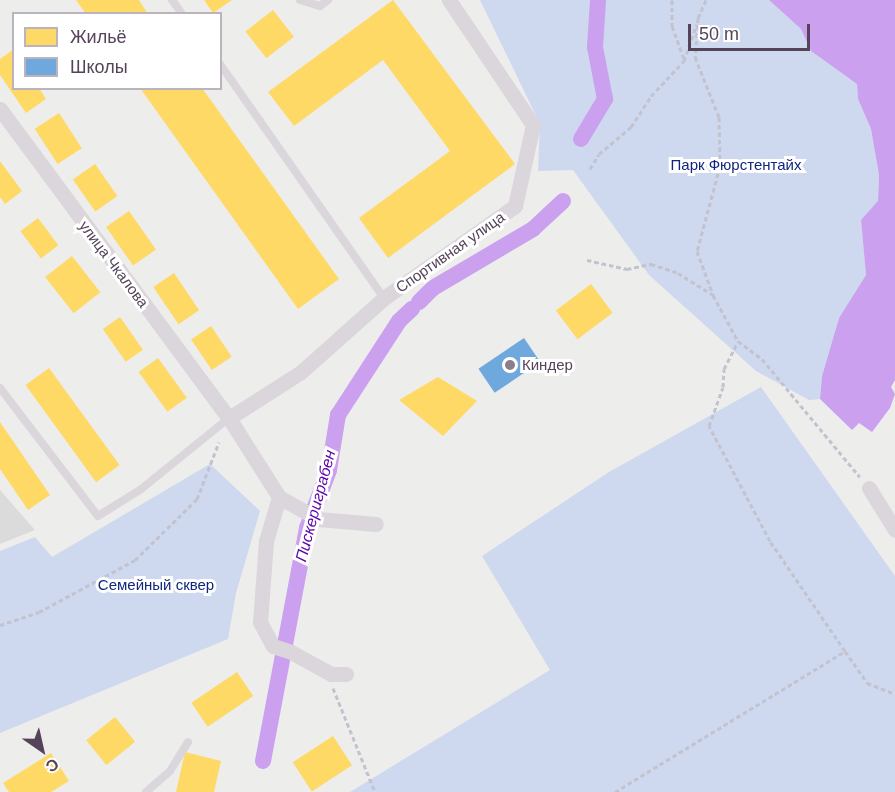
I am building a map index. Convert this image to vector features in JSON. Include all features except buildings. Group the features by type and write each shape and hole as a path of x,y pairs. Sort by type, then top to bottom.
{"street":[{"name":"Спортивная улица","path":"229,418 301,372 384,298 515,206 532,125 449,0"},
{"name":"улица Чкалова","path":"0,110 229,418 279,497"},
{"path":"869,488 895,530"},
{"path":"338,674 273,646 260,622 266,541 279,497 303,513 318,519 376,524"}],"lane":[{"path":"300,0 320,6 328,0"},
{"path":"222,67 384,298"},
{"path":"0,388 99,516 140,490 229,418"},
{"path":"146,792 170,771 188,742"}],"path":[{"path":"672,0 672,26 684,61"},
{"path":"590,169 599,154 631,127 651,96 684,61 706,0"},
{"path":"698,18 695,57 719,117 720,166 697,251 713,295 738,342 762,359 869,488"},
{"path":"587,260 627,269 651,264 678,273 713,295"},
{"path":"738,342 724,369 723,387 709,426 770,541 867,683 895,694"},
{"path":"0,625 39,612 135,560 197,499 229,418"},
{"path":"615,792 845,651"},
{"path":"338,674 333,694 375,792"}],"shaded area":[{"path":"769,0 895,0 895,380 891,387 895,394 890,408 872,432 859,423 852,430 820,399 822,376 839,318 866,275 861,220 878,201 879,175 871,129 858,99 857,84 811,51 801,29"},
{"path":"0,490 35,530 0,544"}],"green space":[{"name":"Парк Фюрстентайх","path":"480,0 769,0 801,29 811,51 857,84 858,99 871,129 879,175 878,202 861,220 866,275 839,318 822,376 820,399 809,400 756,371 649,275 573,170 538,171 540,124"},
{"path":"761,387 895,576 895,792 350,792 550,670 482,556 609,472"},
{"name":"Семейный сквер","path":"210,464 260,511 236,593 228,639 0,733 0,551 35,537 52,557"}],"waterway":[{"name":"Пискериграбен","path":"581,139 605,99 595,47 598,0"},
{"name":"Пискериграбен","path":"419,302 433,288 533,229 563,201"},
{"name":"Пискериграбен","path":"263,761 307,528 329,470 338,415 399,321 412,309"}],"place":[{"name":"Киндер","path":"510,365"}]}
